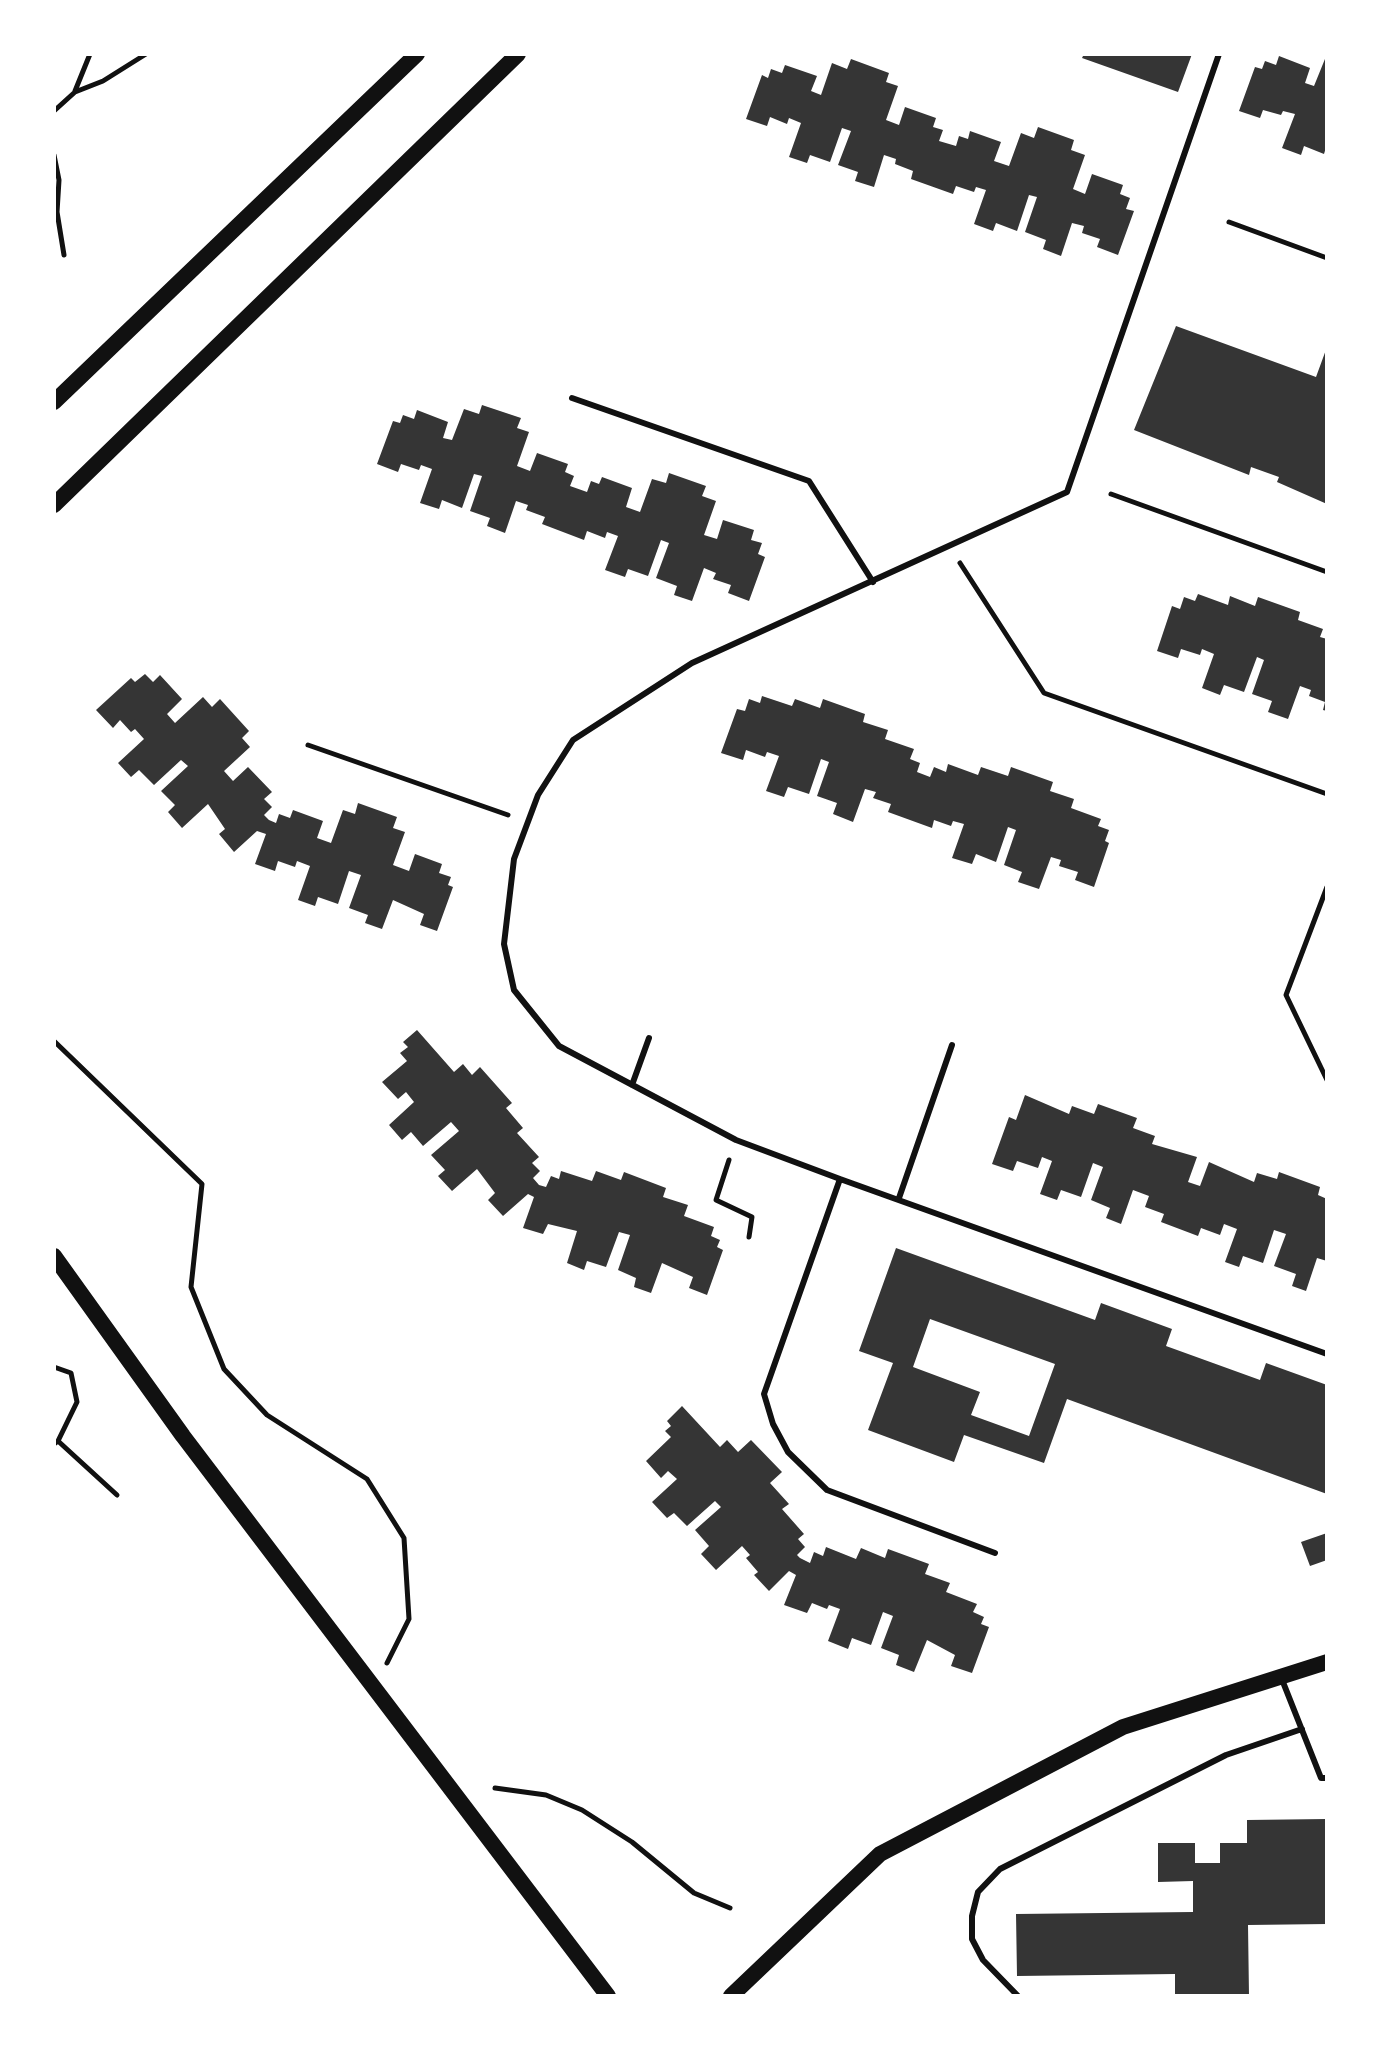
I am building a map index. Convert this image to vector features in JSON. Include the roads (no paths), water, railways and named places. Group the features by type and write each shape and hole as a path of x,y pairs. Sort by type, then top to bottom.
{"main road":[{"path":"54,402 417,54"},
{"path":"54,505 518,54"},
{"path":"54,1256 183,1436 608,1996"},
{"path":"731,1996 880,1854 1123,1727 1327,1662"}],"lane":[{"path":"1219,54 1067,492 692,663 573,740 538,795 514,859 504,944 514,990 559,1046 736,1140 1327,1354"},
{"path":"572,398 809,481 873,582"},
{"path":"632,1085 649,1038"},
{"path":"899,1198 952,1045"},
{"path":"840,1179 764,1394 773,1424 788,1452 827,1490 995,1553"},
{"path":"1281,1677 1321,1778 1327,1778"},
{"path":"1018,1996 983,1960 972,1939 972,1916 978,1892 1000,1869 1226,1755 1302,1729"}]}
